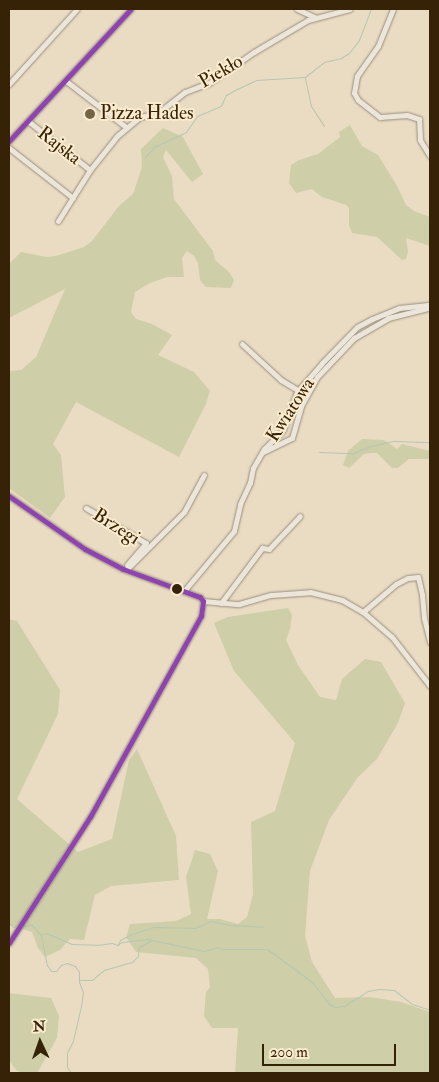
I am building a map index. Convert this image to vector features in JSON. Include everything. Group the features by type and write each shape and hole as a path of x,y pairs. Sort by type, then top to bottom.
{"street":[{"path":"9,84 78,9"},
{"path":"9,141 130,9"},
{"path":"297,9 314,17"},
{"name":"Piekło","path":"58,221 90,170 126,127 140,117 158,113 185,92 209,83 254,52 314,17 350,9"},
{"path":"393,9 378,46 357,76 354,93 358,100 380,117 407,114 419,119 420,140 430,156"},
{"path":"66,81 126,127"},
{"name":"Rajska","path":"28,121 90,170"},
{"path":"9,148 73,198"},
{"path":"262,452 292,438 301,406 317,377 354,338 388,318 430,306"},
{"name":"Kwiatowa","path":"184,591 234,531 240,504 250,483 253,468 262,452 283,430 293,400 299,391 339,344 357,327 386,312 430,306"},
{"path":"242,344 281,380 299,391"},
{"path":"125,569 184,512 204,475"},
{"name":"Brzegi","path":"9,496 85,549 125,569 200,597 203,601"},
{"name":"Brzegi","path":"86,508 146,543 125,569"},
{"path":"221,603 262,548 269,549 300,516"},
{"path":"363,612 396,584 408,578 418,577 430,642"},
{"path":"9,942 90,817 201,616 203,601 239,604 271,595 310,592 342,600 363,612 392,637 430,686"}],"green space":[{"path":"350,125 362,146 378,155 396,184 406,205 414,211 430,217 430,246 406,238 408,252 406,259 402,260 377,237 352,233 349,225 349,208 346,205 322,197 312,189 296,193 289,183 291,165 299,160 318,154 340,137 339,132"},
{"path":"163,128 183,137 203,174 192,182 166,150 163,157 172,176 174,199 213,251 215,260 229,272 234,280 231,288 206,287 200,280 198,263 194,256 187,251 182,258 184,277 167,277 150,283 135,292 131,312 136,319 152,324 172,335 158,355 194,372 210,391 206,404 179,457 76,402 53,444 61,455 65,497 50,518 9,488 9,371 21,370 36,357 65,289 9,318 9,264 21,252 47,257 56,256 84,247 92,241 119,206 133,194 142,167 141,149"},
{"path":"362,439 384,440 397,449 402,444 430,451 430,459 409,459 398,468 392,468 377,453 371,453 364,454 349,468 343,465 348,451"},
{"path":"288,608 292,615 286,640 298,665 320,697 336,700 342,679 365,659 381,662 405,703 398,723 377,759 358,777 329,820 310,871 305,936 312,962 335,998 370,997 401,1002 430,1012 430,1073 235,1073 238,1028 212,1028 204,1016 206,992 210,987 208,969 196,958 136,952 126,937 130,924 176,921 191,914 186,877 195,850 210,854 218,871 207,919 220,919 238,924 247,917 253,894 251,822 275,811 295,743 234,671 214,623 228,617"},
{"path":"9,619 17,621 60,690 58,714 17,799 78,852 112,839 129,760 137,749 176,836 179,880 111,886 95,895 84,940 70,939 60,950 45,957 38,948 32,932 9,925"},
{"path":"9,993 51,998 59,1016 57,1038 37,1073 22,1073 16,1070 9,1060"}],"waterway":[{"path":"145,157 154,147 186,132 197,116 221,106 226,95 237,89 256,80 305,77 324,62 341,58 349,53 359,40 371,9"},
{"path":"305,78 311,106 324,126"},
{"path":"319,452 353,453 370,446 394,441 430,442"},
{"path":"118,945 120,940 154,927 195,928 211,921 230,925 263,927"},
{"path":"9,923 13,927 18,926"},
{"path":"22,927 31,924 41,935 47,965 51,971 56,971 61,965 67,963 75,966 79,972 79,982 83,992 73,1041 67,1053 67,1067 71,1073"},
{"path":"42,934 46,933 72,944 97,945 112,943 117,945"},
{"path":"117,945 122,942 147,939 204,951 217,947 222,949 267,949 312,982 329,1004 335,1007 344,1006 368,991 379,989 394,990 412,1004 430,1010"},
{"path":"79,980 92,980 104,970 132,962 138,956 139,947 150,941"}],"transit line":[{"path":"9,141 131,9"},
{"path":"9,496 85,549 123,569 200,597 203,601"},
{"path":"9,943 90,817 201,616 203,601"}],"place":[{"name":"Pizza Hades","path":"90,114"}]}
